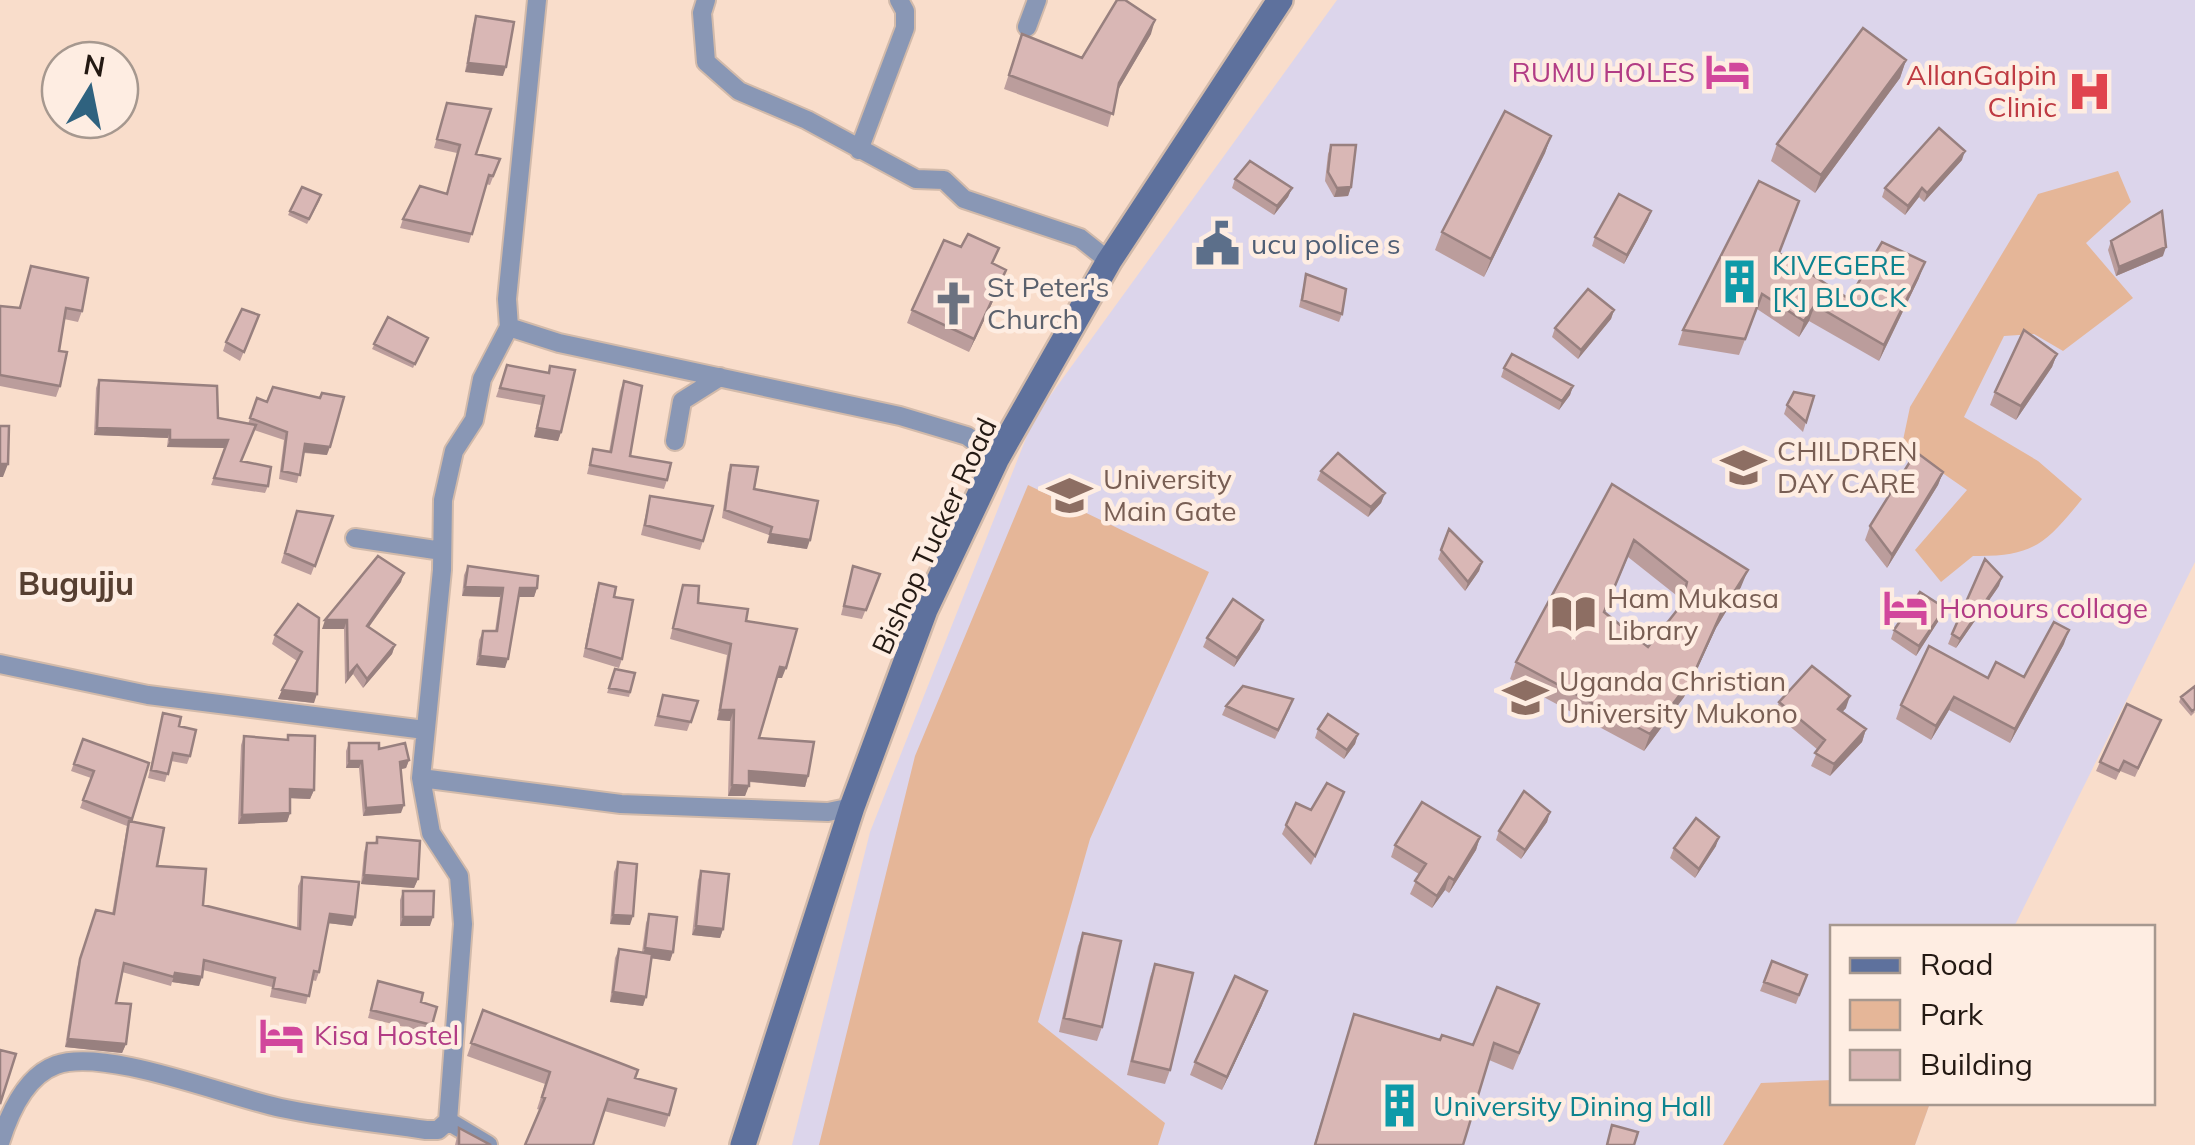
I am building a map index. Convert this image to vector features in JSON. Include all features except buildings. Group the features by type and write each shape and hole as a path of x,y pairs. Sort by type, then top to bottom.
{"main road":[{"name":"Bishop Tucker Road","path":"743,1145 852,808 925,610 998,458 1109,261 1280,0"}],"street":[{"path":"0,1143 6,1123 34,1078 58,1064 95,1062 280,1108 426,1130 438,1130 448,1122 463,924 459,876 430,834 421,778 443,500 454,451 474,420 482,379 510,328 507,299 538,0"},
{"path":"706,0 702,13 706,62 739,92 807,120 916,179 944,180 964,198 1080,238 1109,261"},
{"path":"859,150 905,28 905,10 899,0"},
{"path":"1027,28 1037,0"},
{"path":"510,328 559,343 900,416 967,436 998,458"},
{"path":"675,441 682,402 720,377"},
{"path":"355,538 442,550"},
{"path":"0,664 148,695 426,730"},
{"path":"421,778 621,804 828,812 852,808"},
{"path":"448,1122 488,1145"}],"shaded area":[{"name":"Uganda Christian University Mukono","path":"1337,0 2195,0 2195,562 2015,925 1830,925 1830,1105 1929,1105 1915,1145 792,1145 870,832 1034,418"}],"green space":[{"path":"2118,171 2131,202 2086,243 2133,298 2063,351 2034,334 2004,336 1964,417 2038,461 2082,499 2036,545 2010,554 1973,556 1941,582 1915,550 1967,490 1902,445 1910,407 2038,194"},
{"path":"1028,485 1209,572 1090,839 1038,1022 1165,1123 1158,1145 819,1145 915,756"},
{"path":"1830,1080 1830,1105 1929,1105 1915,1145 1723,1145 1761,1083"}],"place":[{"name":"RUMU HOLES","path":"1728,72"},
{"name":"AllanGalpin Clinic","path":"2090,91"},
{"name":"ucu police s","path":"1218,244"},
{"name":"KIVEGERE [K] BLOCK","path":"1739,281"},
{"name":"St Peter's Church","path":"954,303"},
{"name":"CHILDREN DAY CARE","path":"1744,467"},
{"name":"University Main Gate","path":"1070,495"},
{"name":"Honours collage","path":"1906,608"},
{"name":"Ham Mukasa Library","path":"1574,614"},
{"name":"Uganda Christian University Mukono","path":"1526,697"},
{"name":"Kisa Hostel","path":"281,1035"},
{"name":"University Dining Hall","path":"1400,1106"}],"district":[{"name":"Bugujju","path":"76,584"}]}
